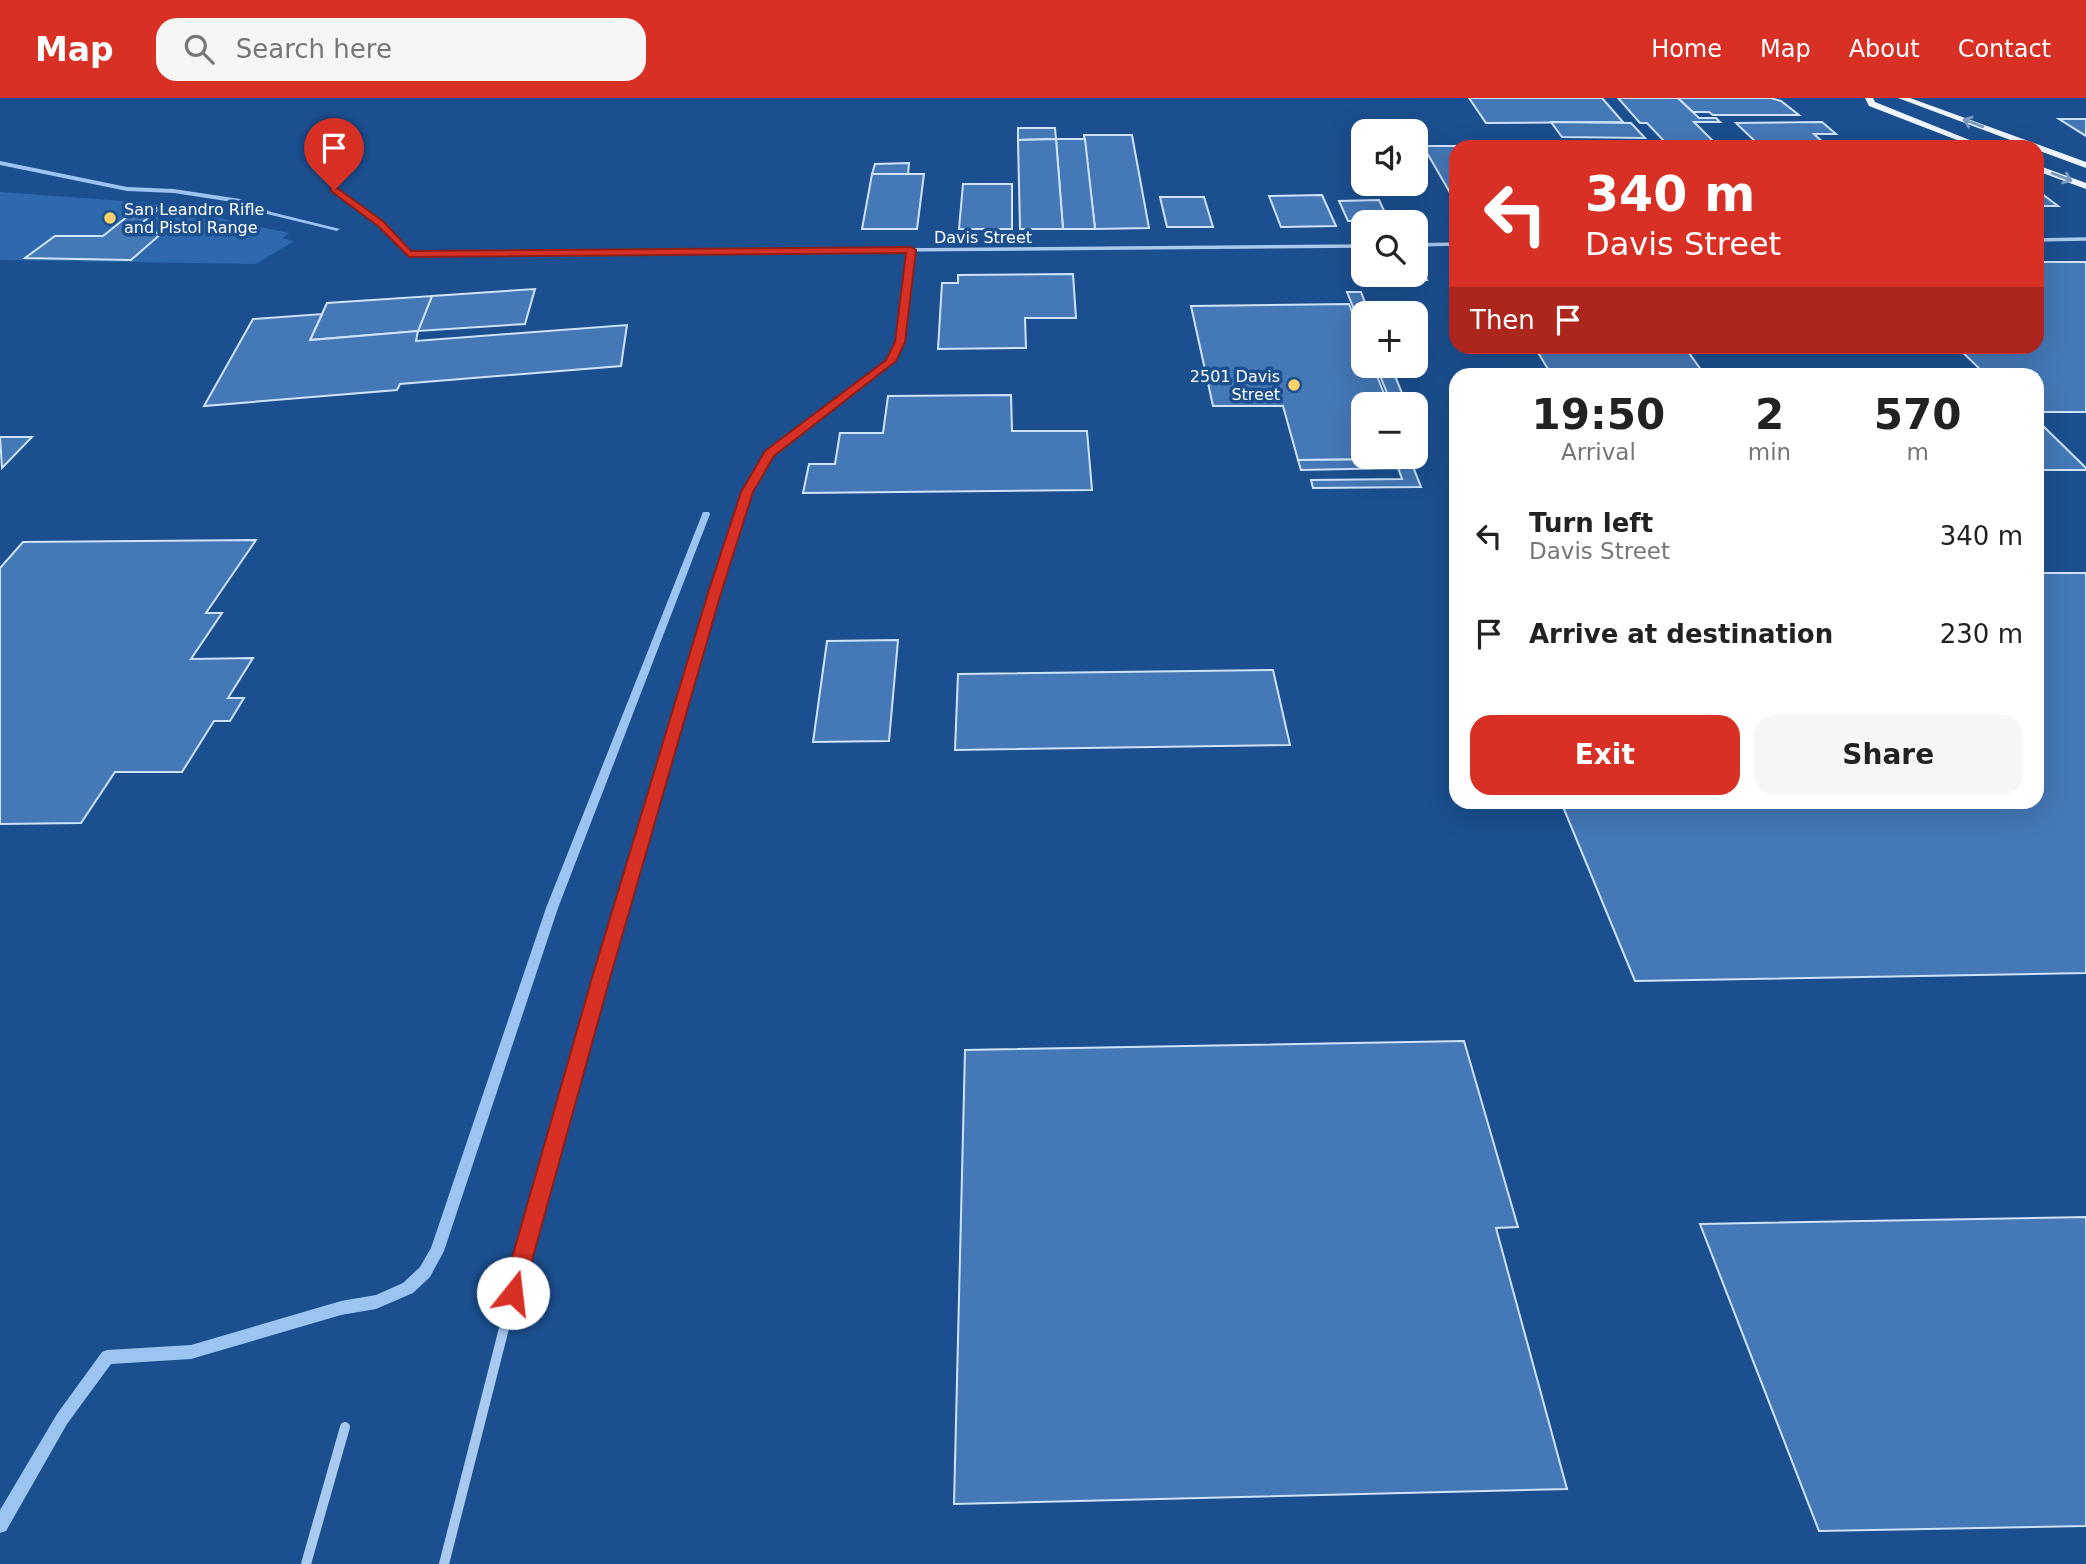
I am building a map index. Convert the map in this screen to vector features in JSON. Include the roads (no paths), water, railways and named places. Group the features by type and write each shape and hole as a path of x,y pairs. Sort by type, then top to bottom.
{"main road":[{"path":"1870,98 1872,104 1965,140"},
{"path":"1902,98 2018,140"},
{"path":"2044,150 2086,165"},
{"path":"2044,171 2086,186"}],"street":[{"name":"Davis Street","path":"334,190 381,224 409,254 1351,246"},
{"path":"2044,240 2086,239"},
{"path":"1428,245 1449,244"},
{"path":"444,1564 513,1293 601,978 747,492 769,454 891,361 900,342 911,250"},
{"path":"306,1564 345,1427"}],"waterway":[{"path":"0,163 127,189 174,191 240,201 269,213 337,229"},
{"path":"0,1525 62,1419 107,1357 191,1352 341,1308 376,1302 408,1288 425,1272 437,1251 552,908 706,514"}],"place":[{"name":"San Leandro Rifle and Pistol Range","path":"110,218"},
{"name":"2501 Davis Street","path":"1294,385"}]}
